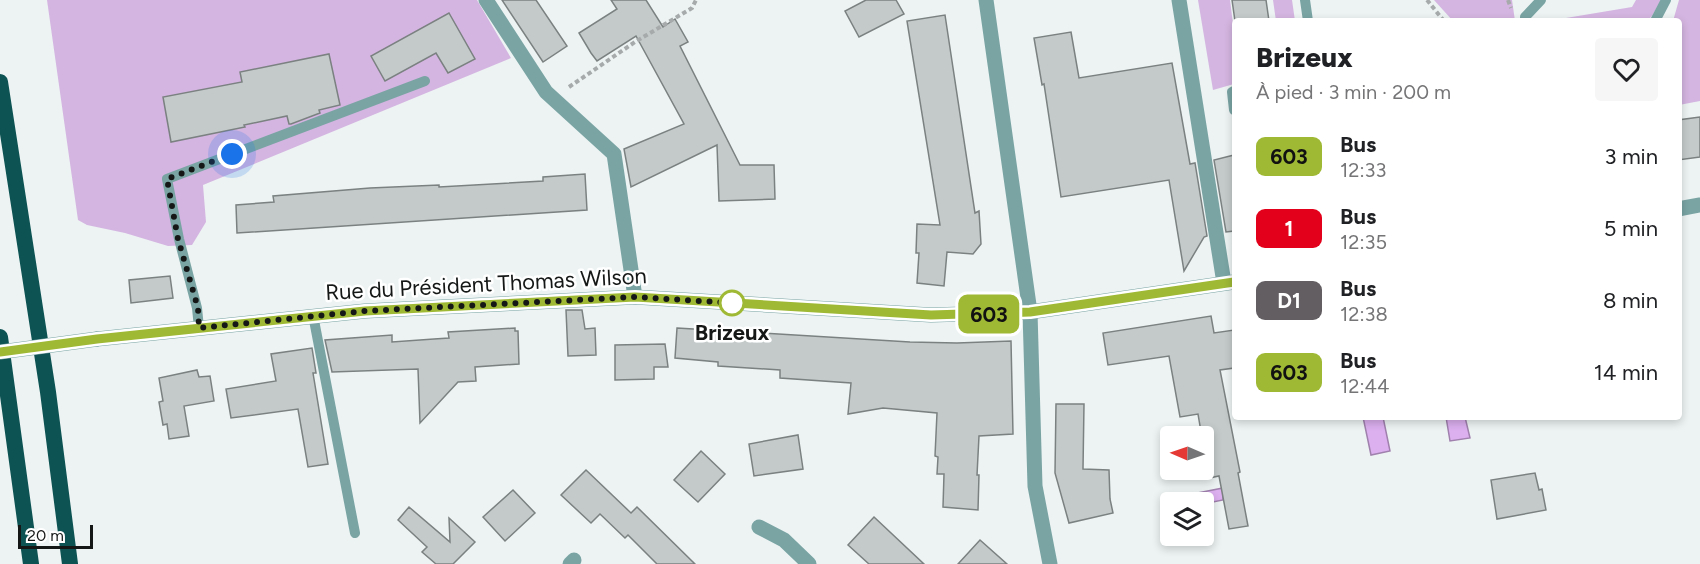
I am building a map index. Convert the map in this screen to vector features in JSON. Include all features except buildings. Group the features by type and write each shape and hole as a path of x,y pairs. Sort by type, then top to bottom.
{"highway":[{"path":"0,82 48,392 70,564"},
{"path":"0,338 31,564"}],"street":[{"path":"486,0 546,92 614,154 635,297"},
{"path":"986,0 1030,312 1035,486 1050,564"},
{"path":"1179,0 1229,283"},
{"path":"1682,208 1700,205"},
{"name":"Rue du Président Thomas Wilson","path":"0,352 97,339 365,311 635,297 931,315 1030,312 1229,283"},
{"path":"759,527 784,540 808,564"}],"lane":[{"path":"1305,0 1308,18"},
{"path":"1525,18 1541,0"},
{"path":"1657,18 1666,0"},
{"path":"199,328 198,308 178,239 167,179 425,81"},
{"path":"313,315 355,533"}],"path":[{"path":"553,98 635,42 692,8 696,0"},
{"path":"1427,0 1442,18"}],"shaded area":[{"path":"47,0 477,0 511,58 203,185 206,222 192,245 168,246 87,225 78,220"},
{"path":"1198,0 1230,0 1232,18 1232,85 1213,90"},
{"path":"1273,0 1292,0 1295,18 1276,18"},
{"path":"1434,0 1512,0 1515,18 1450,18"},
{"path":"1636,0 1661,0 1650,18 1566,18 1632,7"},
{"path":"1679,0 1700,0 1700,101 1682,104 1682,18 1674,18"},
{"path":"1364,420 1384,420 1390,451 1371,455"},
{"path":"1446,420 1466,420 1470,438 1450,441"},
{"path":"1223,488 1223,500 1214,502 1214,492 1202,492"}],"bus line":[{"name":"603","path":"0,352 97,339 365,311 635,297 931,315 979,315 1030,312 1232,282"}],"place":[{"name":"Brizeux","path":"732,303"}],"route":[{"path":"232,154 167,179 178,239 198,308 199,328 365,311 635,297 732,303"}]}
